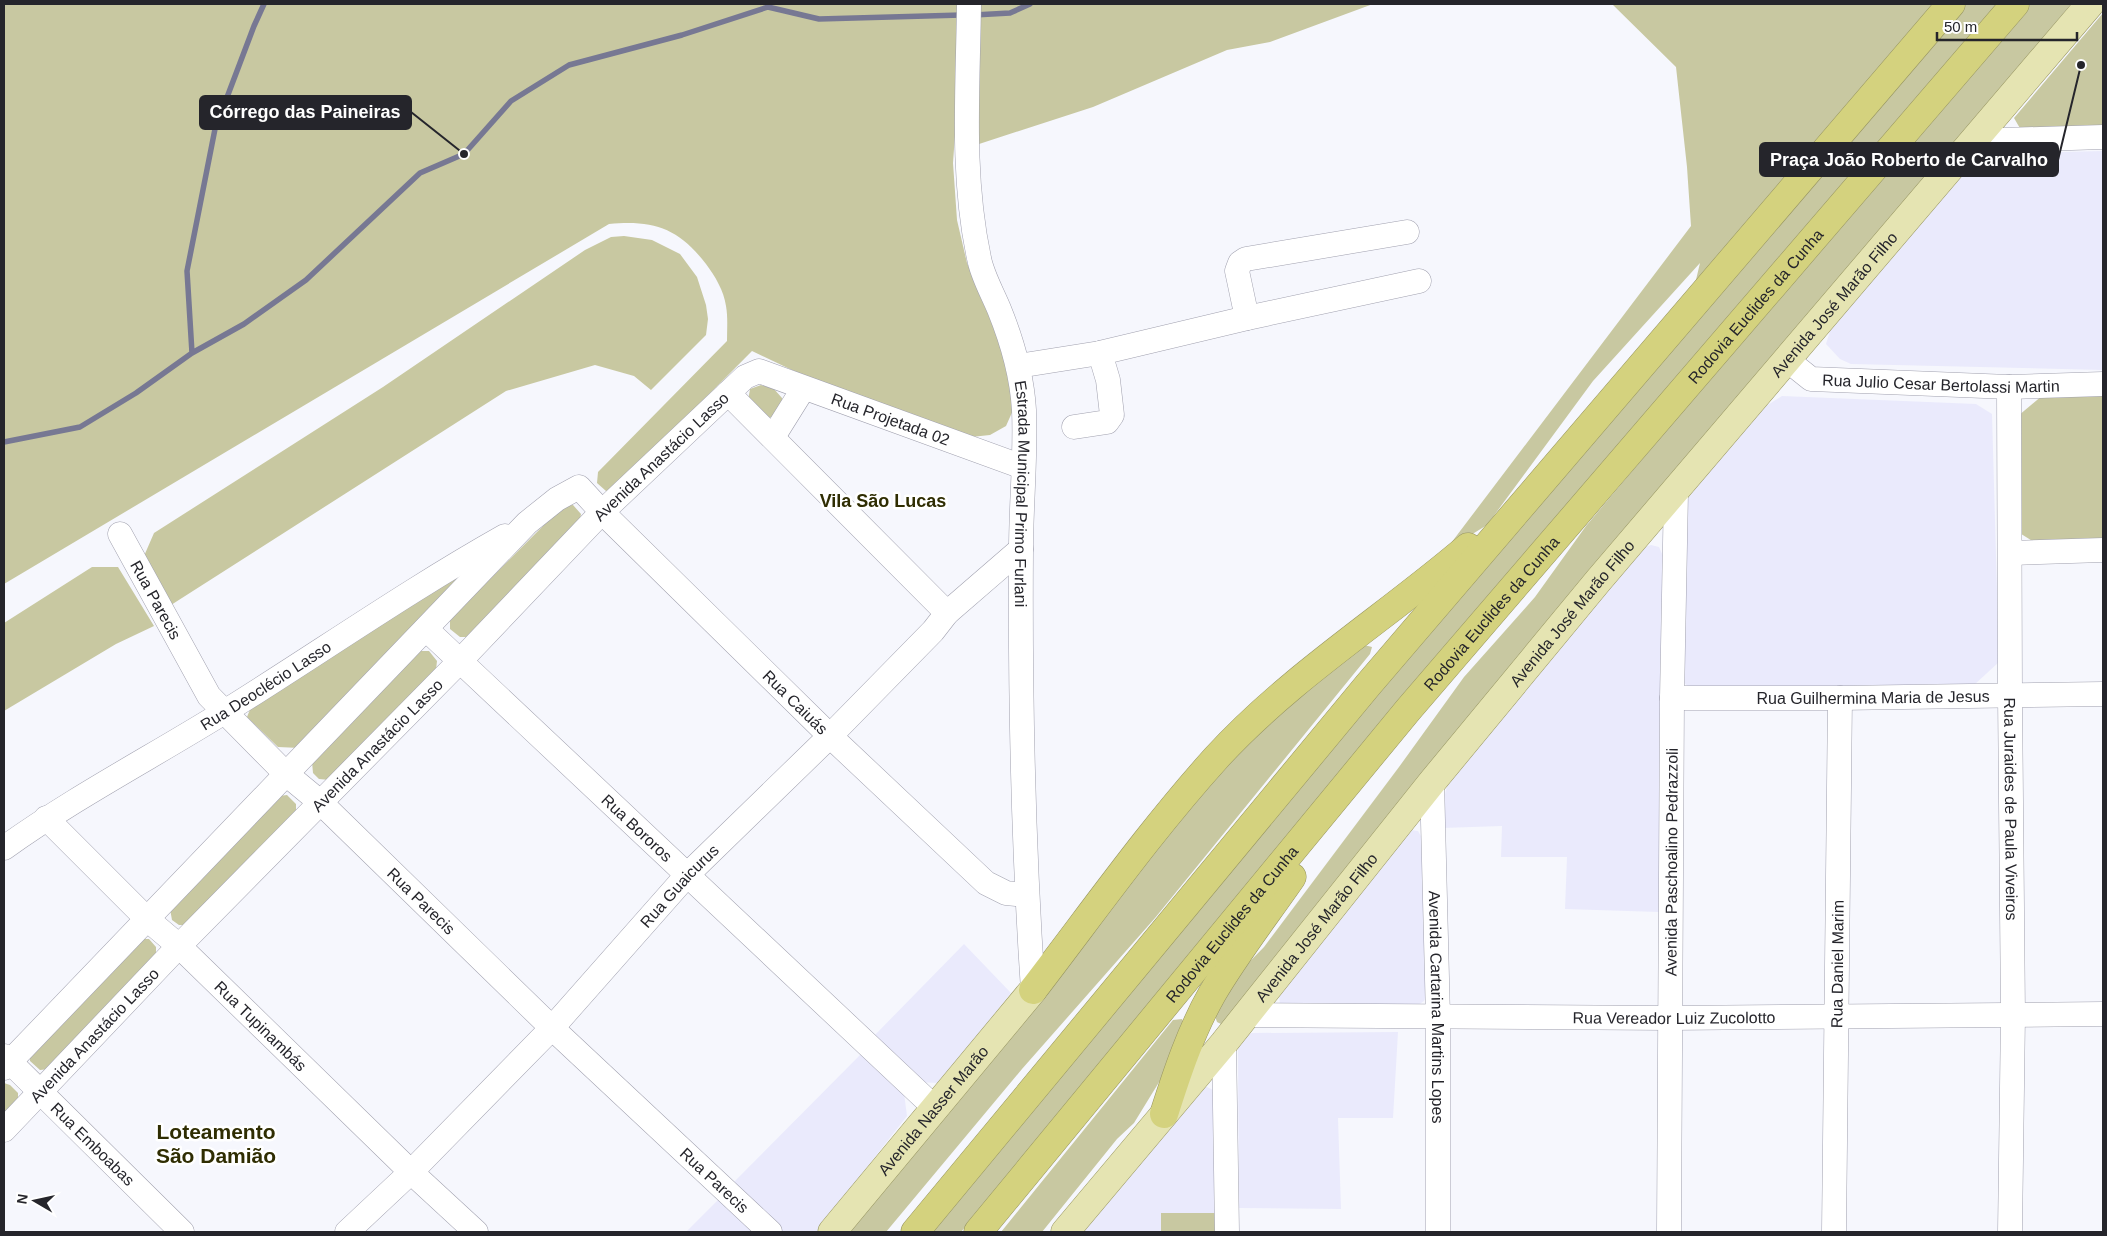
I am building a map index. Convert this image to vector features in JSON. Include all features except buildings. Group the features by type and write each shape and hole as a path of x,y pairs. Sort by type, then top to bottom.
{"highway":[{"path":"915,1232 1361,693 1951,4"},
{"name":"Rodovia Euclides da Cunha","path":"978,1232 1378,747 2015,4"},
{"path":"1033,990 1148,841 1216,758 1276,700 1437,573 1533,490"},
{"path":"1164,1114 1184,1053 1211,996 1238,952 1327,829 1378,747"}],"main road":[{"name":"Avenida José Marão Filho","path":"1065,1232 1224,1043 1432,782 1598,581 1676,492 1786,359 2090,4"},
{"name":"Avenida Nasser Marão","path":"832,1232 1033,990"}],"street":[{"name":"Estrada Municipal Primo Furlani","path":"969,4 966,150 971,220 980,262 1018,366 1024,409 1021,549 1022,760 1026,894 1033,990"},
{"path":"1972,141 2103,137"},
{"path":"1247,318 1237,271 1240,263 1246,259 1407,232"},
{"path":"1018,366 1100,353 1247,318 1419,281"},
{"path":"1074,427 1107,422 1112,415 1108,380 1100,353"},
{"name":"Rua Julio Cesar Bertolassi Martin","path":"1786,359 1811,379 2009,386 2103,384"},
{"name":"Rua Projetada 02","path":"759,371 803,389 1023,467"},
{"name":"Avenida Anastácio Lasso","path":"4,1130 179,946 461,660 602,512 745,377 759,371"},
{"name":"Rua Juraides de Paula Viveiros","path":"2009,386 2013,1015 2010,1232"},
{"path":"773,437 803,389"},
{"path":"728,393 947,613"},
{"name":"Rua Caiuás","path":"527,523 557,498 579,486 602,512 830,736 986,883 1006,893 1026,894"},
{"name":"Avenida Paschoalino Pedrazzoli","path":"1669,1232 1672,698 1676,492"},
{"path":"6,1062 147,919 285,773 527,523"},
{"name":"Rua Deoclécio Lasso","path":"4,848 46,818 226,711 453,565 527,523"},
{"name":"Rua Parecis","path":"120,534 209,696 226,711 285,773 320,802 552,1028 770,1232"},
{"name":"Rua Guaicurus","path":"347,1232 411,1172 552,1028 688,874 830,736 934,631 947,613 1021,549"},
{"path":"2011,552 2103,550"},
{"name":"Rua Bororos","path":"426,629 936,1109"},
{"name":"Rua Guilhermina Maria de Jesus","path":"1672,698 1840,698 2103,694"},
{"name":"Rua Daniel Marim","path":"1834,1232 1840,698"},
{"name":"Avenida Cartarina Martins Lopes","path":"1432,782 1438,1018 1438,1232"},
{"name":"Rua Tupinambás","path":"46,818 147,919 179,946 411,1172 476,1232"},
{"name":"Rua Vereador Luiz Zucolotto","path":"1245,1015 1438,1018 1836,1018 2103,1014"},
{"path":"1224,1043 1227,1232"},
{"name":"Rua Emboabas","path":"6,1062 40,1092 182,1232"}],"shaded area":[{"path":"2103,151 2103,370 1851,364 1840,359 1826,344 1833,321 1965,166 1989,154"},
{"path":"1782,396 1976,404 1992,414 1999,662 1974,685 1692,690 1680,679 1682,520 1689,497 1758,411"},
{"path":"1651,545 1659,547 1663,556 1659,912 1565,909 1567,857 1501,857 1502,826 1442,828 1441,811 1447,786 1642,548"},
{"path":"1411,830 1418,831 1422,838 1429,991 1424,1001 1415,1007 1280,1004 1279,996 1284,986"},
{"path":"964,944 1011,993 939,1083 915,1082 871,1039"},
{"path":"1398,1032 1393,1118 1338,1118 1341,1209 1239,1208 1238,1048 1246,1035 1252,1033"},
{"path":"862,1053 904,1093 907,1116 816,1232 782,1232 732,1184"},
{"path":"1205,1086 1213,1090 1215,1096 1215,1213 1161,1213 1161,1232 1079,1232"},
{"path":"718,1200 752,1232 686,1232"}],"green space":[{"path":"4,4 957,4 958,92 953,163 957,220 967,263 991,317 1009,367 1014,408 1006,426 990,435 971,437 813,380 752,351 615,489 606,491 597,483 598,472 727,341 725,300 713,274 696,252 675,234 652,225 609,224 4,584"},
{"path":"981,4 1373,4 1270,42 1227,50 1093,107 976,145"},
{"path":"1612,4 2071,4 1223,1025 1217,1022 1214,1013 1219,993 1264,947 1464,677 1535,597 1586,526 1677,418 1678,375 1364,745 961,1232 932,1232 1377,693 1685,326 1700,263 1593,381 1487,525 1445,551 1691,226 1687,167 1676,67"},
{"path":"2103,13 2103,127 2021,130 2014,118"},
{"path":"624,236 652,240 680,254 697,277 706,305 708,319 706,335 651,390 634,376 595,365 506,391 171,605 144,556 154,533 383,387 585,250 611,237"},
{"path":"761,385 774,389 782,398 782,409 773,418 761,415 748,401 750,389"},
{"path":"2043,395 2103,395 2103,542 2037,544 2018,532 2018,416"},
{"path":"573,505 581,514 579,524 468,637 460,637 450,629 450,619 563,506"},
{"path":"92,567 118,567 154,626 116,644 4,711 4,623"},
{"path":"450,577 456,579 454,586 300,748 278,747 247,717 253,702"},
{"path":"1360,644 1372,647 1370,654 1155,918 1022,1069 886,1232 846,1232 1221,761"},
{"path":"420,651 429,651 437,661 436,670 330,780 319,779 313,773 312,762"},
{"path":"287,795 296,804 296,814 189,925 179,925 172,920 170,909 279,796"},
{"path":"141,939 149,939 156,947 156,959 49,1069 40,1070 30,1061 30,1054"},
{"path":"1182,1019 1186,1029 1183,1043 1134,1123 1117,1139 1042,1232 1001,1232 1173,1020"},
{"path":"4,1083 10,1085 18,1093 18,1101 4,1116"},
{"path":"1161,1213 1215,1213 1215,1232 1161,1232"}],"waterway":[{"path":"192,353 187,271 215,129 264,4"},
{"path":"974,15 1010,13 1030,4"},
{"path":"4,442 80,427 136,393 192,353 244,324 306,280 420,173 464,154 511,101 569,65 682,35 768,7 819,19 962,15"}],"place":[{"name":"Praça João Roberto de Carvalho","path":"2081,65"},
{"name":"Córrego das Paineiras","path":"464,154"}],"district":[{"name":"Vila São Lucas","path":"883,501"},
{"name":"Loteamento São Damião","path":"216,1143"}]}
